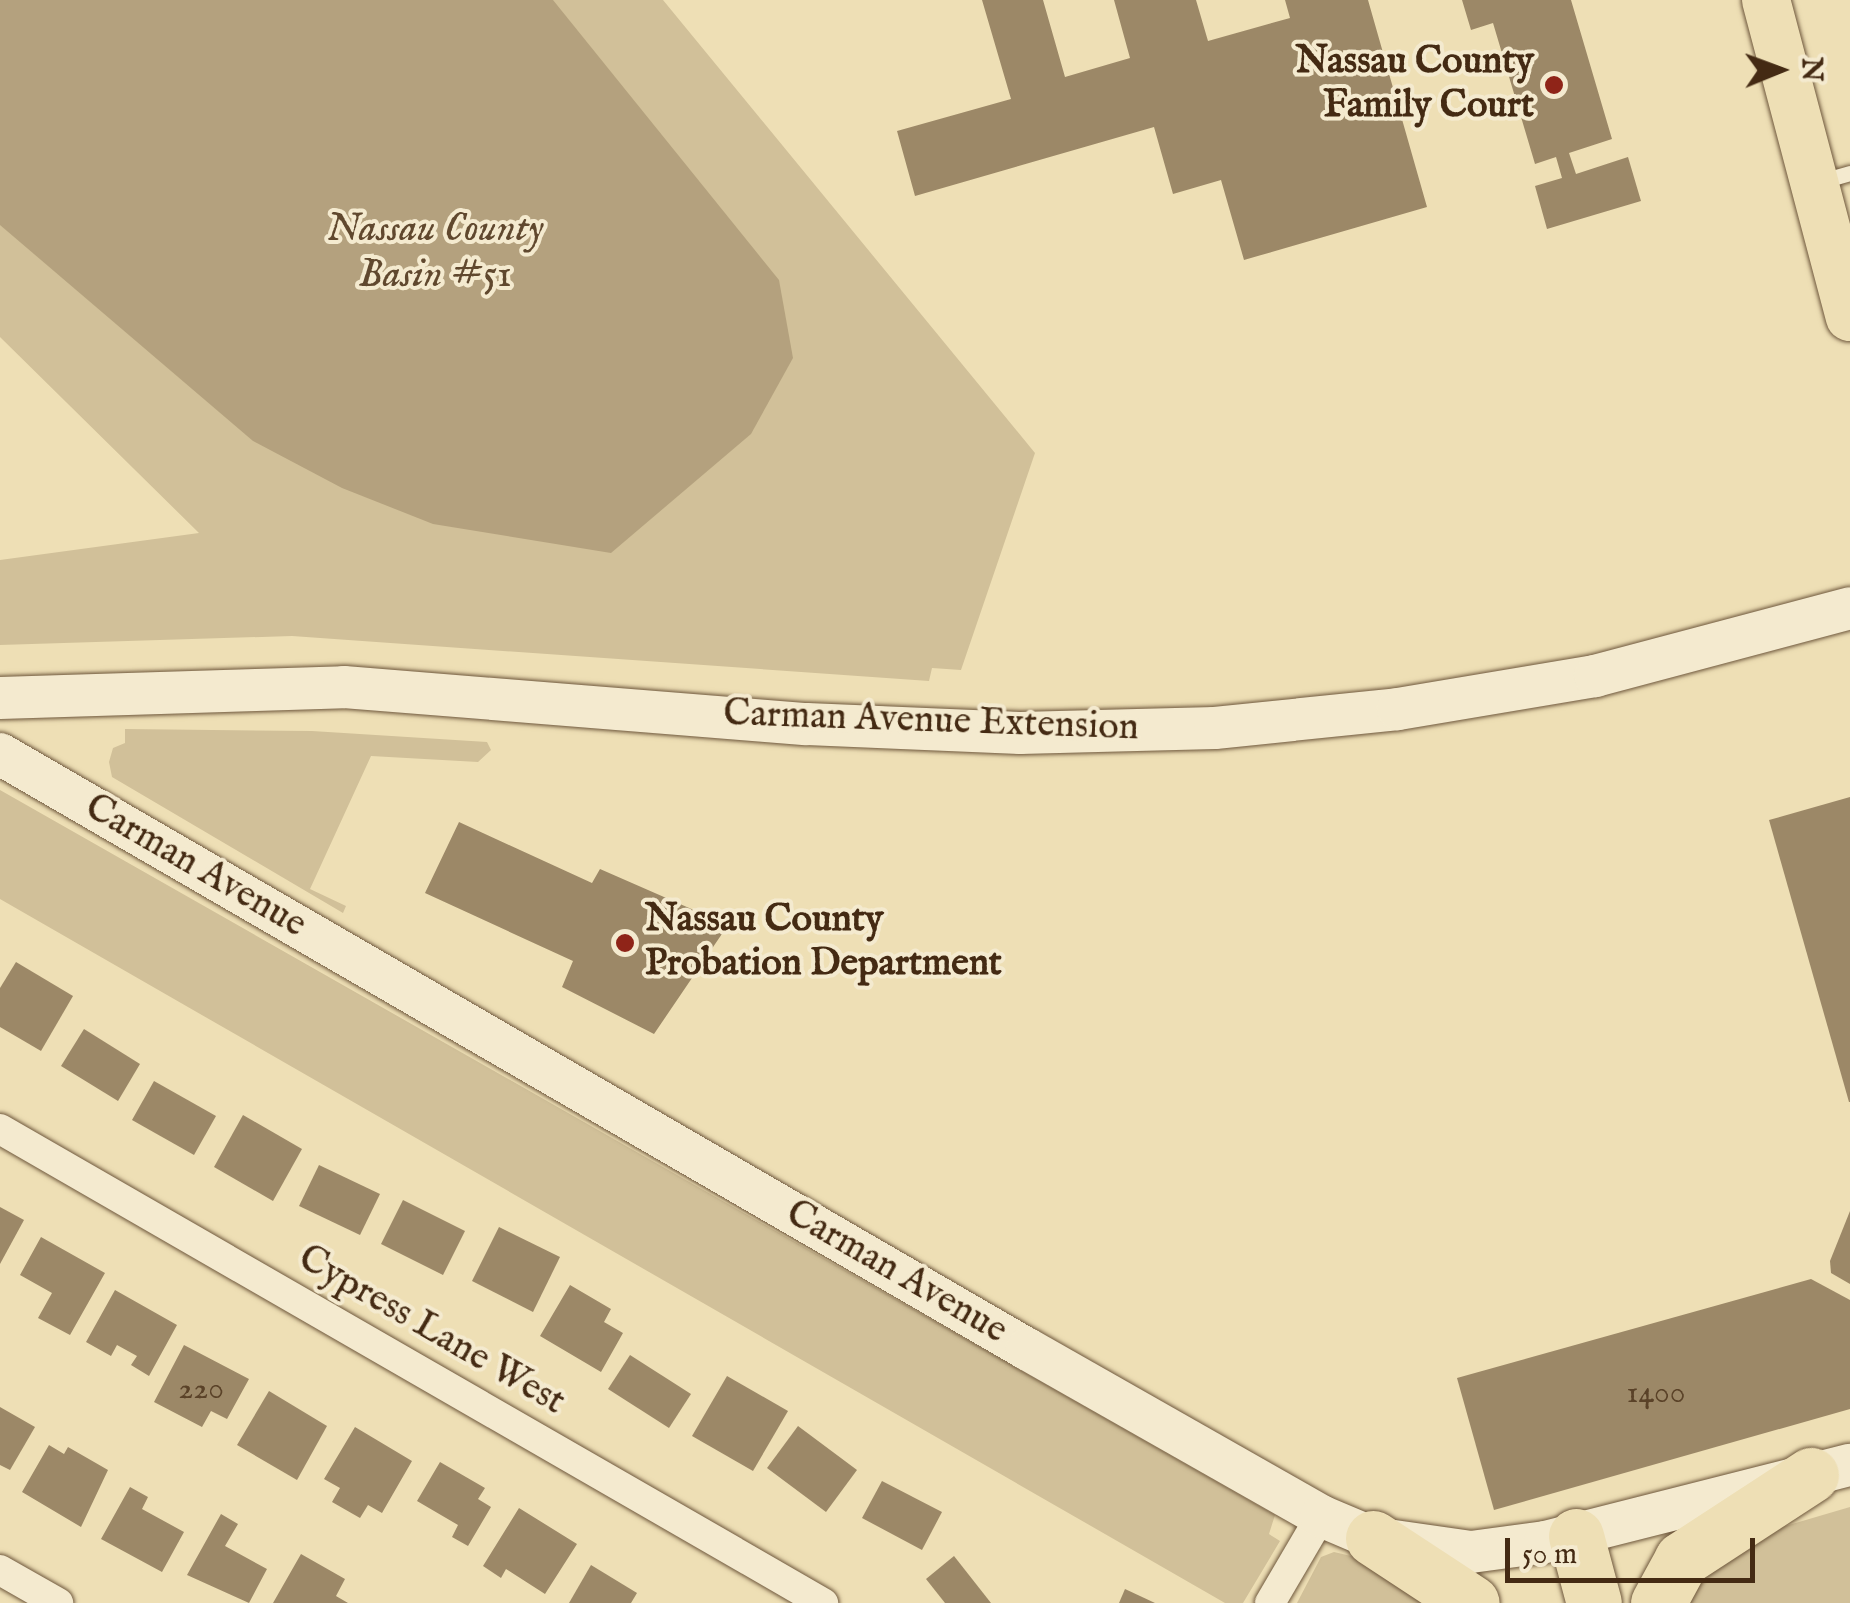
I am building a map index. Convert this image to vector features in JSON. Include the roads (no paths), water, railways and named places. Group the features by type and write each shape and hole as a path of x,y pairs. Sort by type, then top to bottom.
{"highway":[{"path":"1658,1603 1682,1559 1830,1470"},
{"path":"1373,1538 1472,1603"},
{"path":"1561,1539 1562,1603"},
{"path":"1561,1539 1594,1603"}],"main road":[{"path":"1766,0 1832,178 1850,317"},
{"name":"Carman Avenue Extension","path":"0,698 344,687 807,724 1020,733 1216,728 1398,709 1595,676 1850,608"},
{"name":"Carman Avenue","path":"0,754 1321,1516 1373,1538 1471,1552 1561,1539 1830,1470"}],"street":[{"name":"Cypress Lane West","path":"0,1129 823,1603"},
{"path":"1270,1603 1321,1516"},
{"path":"0,1570 58,1603"}],"water":[{"name":"Nassau County Basin #51","path":"0,0 553,0 779,280 793,358 751,434 611,553 433,524 342,488 253,441 0,225"}],"place":[{"name":"Nassau County Family Court","path":"1554,85"},
{"name":"Nassau County Probation Department","path":"625,943"}]}
